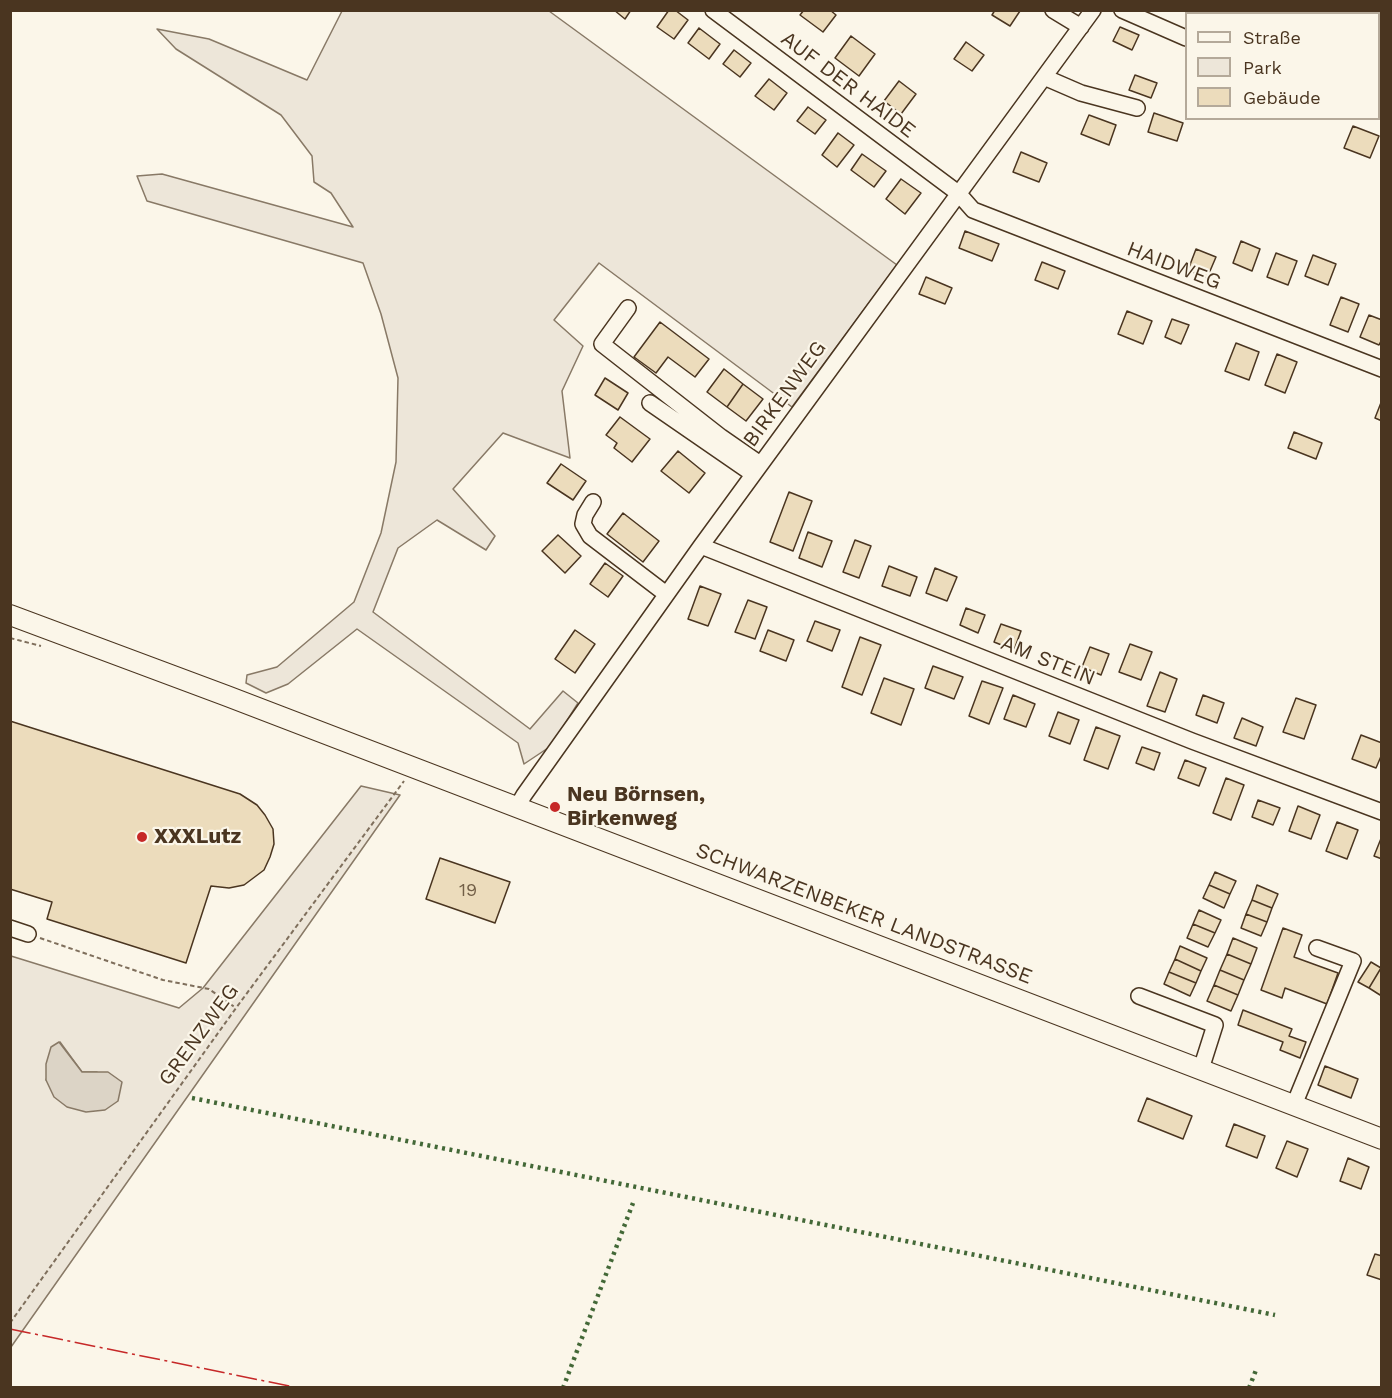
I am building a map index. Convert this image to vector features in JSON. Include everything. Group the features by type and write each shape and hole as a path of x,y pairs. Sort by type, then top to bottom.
{"main road":[{"name":"SCHWARZENBEKER LANDSTRASSE","path":"10,615 414,767 1382,1139"}],"street":[{"name":"AUF DER HAIDE","path":"713,10 958,193"},
{"path":"1053,10 1081,27"},
{"name":"BIRKENWEG","path":"518,807 524,795 700,546 1093,10"},
{"path":"1122,10 1185,38"},
{"path":"1044,77 1081,93 1137,108"},
{"name":"HAIDWEG","path":"958,193 973,210 1382,369"},
{"path":"628,308 602,344 721,437 756,469"},
{"path":"650,403 756,469"},
{"path":"593,502 585,515 583,524 591,536 666,594"},
{"name":"AM STEIN","path":"700,546 1192,741 1382,812"},
{"path":"10,928 28,934"},
{"path":"1294,1105 1353,961 1317,948"},
{"path":"1139,996 1215,1025 1201,1069"}],"path":[{"name":"GRENZWEG","path":"10,1323 236,1008 414,767"},
{"path":"28,934 163,980 209,989 236,1008"}],"green space":[{"path":"342,11 549,11 897,265 792,407 599,263 554,320 583,346 562,391 570,458 503,433 453,489 495,536 486,550 437,520 398,548 373,612 530,729 563,691 578,703 551,746 524,764 518,743 357,629 288,684 266,693 246,683 247,675 277,667 354,602 381,533 396,462 398,378 381,314 363,263 147,201 137,176 162,174 353,227 331,193 314,182 312,156 281,115 176,49 157,29 209,39 307,80"},
{"path":"361,786 400,795 11,1347 11,956 179,1008 203,988","holes":["60,1042 82,1072 97,1072 46,1080"]}],"shaded area":[{"path":"59,1042 82,1072 108,1072 122,1082 118,1101 105,1110 86,1112 67,1107 54,1097 46,1080 46,1064 51,1047"}],"building":[{"path":"614,10 631,10 625,19"},
{"path":"669,10 675,10 688,20 674,39 657,27"},
{"path":"804,10 830,10 836,15 823,32 800,15"},
{"path":"995,10 1020,11 1010,26 992,15"},
{"path":"1297,10 1318,10 1318,12 1296,12"},
{"path":"1120,27 1139,35 1132,50 1113,41"},
{"path":"699,28 720,44 709,59 688,43"},
{"path":"851,36 875,54 859,76 835,58"},
{"path":"966,42 984,55 972,71 954,59"},
{"path":"734,50 751,63 740,77 723,64"},
{"path":"1135,75 1157,83 1151,98 1129,90"},
{"path":"769,79 787,93 774,110 755,96"},
{"path":"899,81 916,94 901,114 884,101"},
{"path":"808,107 826,120 815,134 797,121"},
{"path":"1154,113 1183,123 1177,141 1148,132"},
{"path":"1089,115 1116,125 1109,145 1081,134"},
{"path":"1353,126 1379,136 1370,158 1344,148"},
{"path":"838,133 854,145 837,167 822,155"},
{"path":"1021,152 1047,163 1039,182 1013,172"},
{"path":"862,154 886,171 874,187 851,170"},
{"path":"901,179 921,193 905,214 886,199"},
{"path":"965,231 999,244 992,261 959,248"},
{"path":"1241,241 1260,249 1252,271 1233,263"},
{"path":"1196,249 1216,257 1207,278 1188,270"},
{"path":"1276,253 1297,261 1288,285 1267,277"},
{"path":"1313,255 1336,264 1328,285 1305,276"},
{"path":"1042,262 1065,271 1058,289 1035,280"},
{"path":"926,277 952,288 945,304 919,294"},
{"path":"1341,297 1359,304 1348,332 1330,325"},
{"path":"1127,311 1152,321 1143,344 1118,334"},
{"path":"1369,315 1382,320 1382,339 1379,345 1360,337"},
{"path":"1172,319 1189,325 1181,344 1165,337"},
{"path":"660,322 709,359 695,377 668,357 656,373 634,357"},
{"path":"1236,343 1259,352 1249,380 1225,371"},
{"path":"1277,354 1297,362 1285,393 1265,385"},
{"path":"724,369 743,384 727,407 707,392"},
{"path":"605,378 628,393 618,410 595,395"},
{"path":"743,384 763,399 746,421 727,407"},
{"path":"1382,400 1382,421 1375,418"},
{"path":"620,417 650,439 632,462 614,448 617,443 606,435"},
{"path":"1294,432 1322,443 1316,459 1288,448"},
{"path":"678,451 705,473 689,493 661,471"},
{"path":"561,464 586,481 573,500 547,483"},
{"path":"789,492 812,501 793,551 770,542"},
{"path":"623,513 659,541 643,562 607,534"},
{"path":"808,532 832,541 822,567 799,558"},
{"path":"558,535 581,556 565,573 542,551"},
{"path":"855,540 871,546 859,578 843,572"},
{"path":"605,563 623,576 608,597 590,584"},
{"path":"889,566 917,577 910,596 882,586"},
{"path":"935,568 957,577 947,601 926,593"},
{"path":"700,586 721,594 708,626 688,619"},
{"path":"748,600 767,607 755,639 735,632"},
{"path":"966,608 985,615 978,633 960,625"},
{"path":"815,621 840,630 832,651 807,641"},
{"path":"1001,624 1021,631 1014,650 994,642"},
{"path":"575,630 595,644 575,673 555,659"},
{"path":"768,630 794,640 786,661 760,651"},
{"path":"860,637 881,645 862,695 842,687"},
{"path":"1130,644 1152,652 1141,680 1119,672"},
{"path":"1090,647 1109,654 1101,675 1082,667"},
{"path":"933,666 963,677 954,699 925,688"},
{"path":"1160,672 1177,679 1165,712 1147,706"},
{"path":"884,678 914,689 901,725 871,713"},
{"path":"982,681 1003,688 989,724 969,716"},
{"path":"1013,695 1035,704 1026,727 1004,719"},
{"path":"1203,695 1224,703 1217,723 1196,715"},
{"path":"1296,698 1316,705 1304,739 1283,732"},
{"path":"1058,712 1079,720 1070,744 1049,736"},
{"path":"1242,718 1263,727 1256,746 1234,738"},
{"name":"XXXLutz","path":"10,721 240,794 257,805 265,815 273,829 274,844 264,870 244,885 229,888 211,886 186,963 47,919 52,902 10,889"},
{"path":"1096,727 1120,736 1108,769 1084,760"},
{"path":"1361,735 1382,743 1382,754 1376,768 1352,759"},
{"path":"1142,747 1160,753 1154,770 1136,763"},
{"path":"1185,760 1206,768 1199,786 1178,778"},
{"path":"1226,778 1244,785 1231,820 1213,813"},
{"path":"1258,800 1280,808 1273,825 1252,817"},
{"path":"1298,806 1320,815 1311,839 1289,831"},
{"path":"1337,822 1358,830 1347,859 1326,851"},
{"path":"1382,836 1382,859 1374,856"},
{"path":"440,858 510,882 495,923 426,899"},
{"path":"1215,872 1236,881 1230,894 1209,885"},
{"path":"1209,885 1230,894 1224,908 1203,898"},
{"path":"1257,885 1278,894 1272,908 1252,900"},
{"path":"1252,900 1272,908 1267,922 1246,914"},
{"path":"1199,910 1221,920 1215,933 1193,924"},
{"path":"1246,914 1267,922 1261,936 1241,928"},
{"path":"1193,924 1215,933 1208,947 1187,938"},
{"path":"1283,928 1302,935 1294,957 1338,973 1327,1004 1285,988 1282,998 1261,990"},
{"path":"1233,938 1257,948 1251,964 1227,954"},
{"path":"1180,946 1207,958 1201,971 1175,959"},
{"path":"1227,954 1251,964 1244,980 1220,970"},
{"path":"1175,959 1201,971 1196,983 1169,972"},
{"path":"1371,962 1381,968 1369,988 1358,982"},
{"path":"1381,968 1382,992 1380,995 1369,988"},
{"path":"1220,970 1244,980 1238,995 1214,985"},
{"path":"1169,972 1196,983 1190,996 1164,984"},
{"path":"1214,985 1238,995 1231,1011 1207,1001"},
{"path":"1243,1010 1292,1029 1289,1036 1306,1042 1300,1058 1280,1050 1283,1042 1238,1025"},
{"path":"1325,1066 1358,1079 1351,1098 1318,1085"},
{"path":"1147,1098 1192,1116 1183,1139 1138,1121"},
{"path":"1234,1124 1265,1136 1257,1158 1226,1146"},
{"path":"1287,1141 1308,1149 1297,1177 1276,1168"},
{"path":"1348,1158 1369,1167 1361,1189 1340,1181"},
{"path":"1375,1254 1382,1256 1382,1280 1367,1275"}],"hedge":[{"path":"192,1098 1275,1315"},
{"path":"563,1388 633,1203"},
{"path":"1249,1388 1256,1370"}],"power":[{"path":"10,1329 299,1388"}],"place":[{"name":"Neu Börnsen, Birkenweg","path":"555,807"},
{"name":"XXXLutz","path":"142,837"}]}
